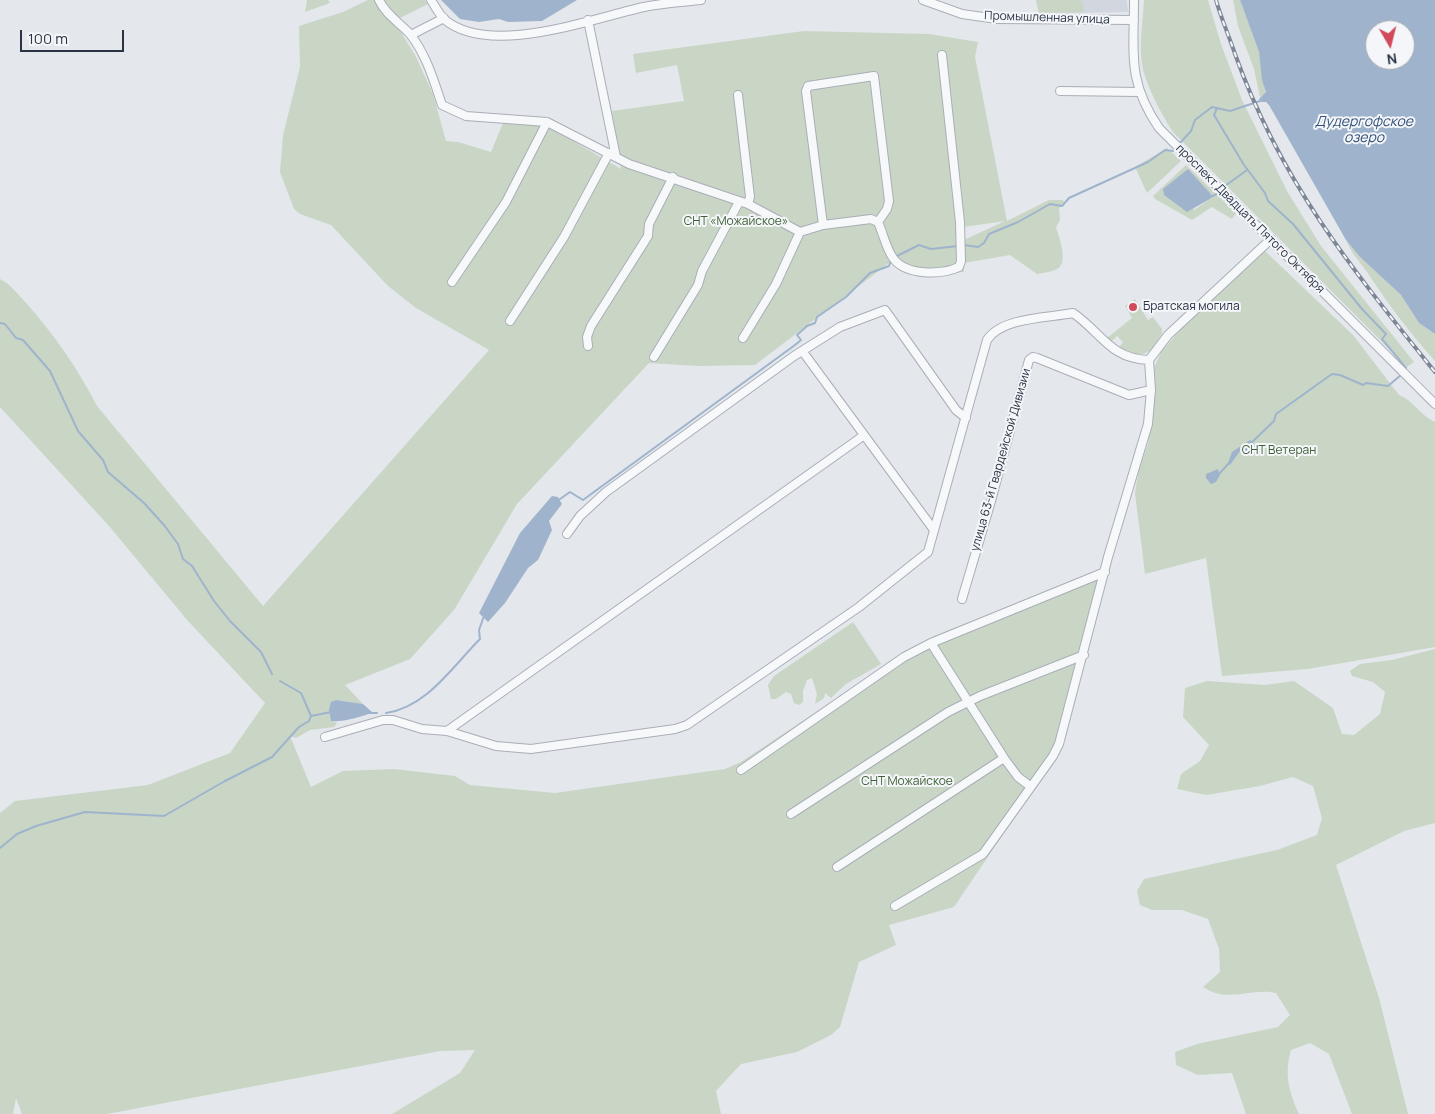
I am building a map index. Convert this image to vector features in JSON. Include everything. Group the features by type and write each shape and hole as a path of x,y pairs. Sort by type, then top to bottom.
{"street":[{"path":"379,0 382,7 411,35 431,70 442,105 466,116 547,122 629,164 673,177 748,204 800,232 823,225 871,219 878,222 894,259 905,269 920,272 950,271 959,267 961,261 960,222 942,55"},
{"path":"431,0 444,18 460,29 501,35 528,35 646,7 701,0"},
{"name":"проспект Двадцать Пятого Октября","path":"1134,0 1135,78 1142,101 1159,128 1435,404"},
{"name":"Промышленная улица","path":"927,1 962,14 997,19 1134,20"},
{"path":"411,35 444,18"},
{"path":"510,321 564,238 613,155 588,20"},
{"path":"823,225 806,91 808,86 874,76 888,201 886,209 878,222"},
{"path":"1060,91 1140,92"},
{"path":"738,95 750,197 748,204"},
{"path":"452,282 506,202 547,122"},
{"path":"588,346 587,337 592,326 648,236 649,224 673,177"},
{"path":"654,357 698,285 702,271 739,202"},
{"path":"743,338 776,284 800,232"},
{"path":"895,906 983,854 1053,756 1059,744 1084,655 1108,557 1148,424 1152,390 1149,360 1168,335 1271,239"},
{"path":"566,534 580,516 606,492 794,356 840,327 884,310 956,410 966,418"},
{"path":"325,737 383,720 393,720 422,728 447,731 496,746 531,749 675,729 687,725 859,607 928,552 987,340 992,332 1004,324 1074,313 1120,354 1135,360 1149,360"},
{"path":"803,352 934,530"},
{"name":"улица 63-й Гвардейской Дивизии","path":"962,599 1029,360 1032,357 1037,358 1129,395 1152,390"},
{"path":"447,731 522,675 863,436"},
{"path":"741,770 904,657 931,643 1105,572"},
{"path":"931,643 1004,758 1018,776 1030,786"},
{"path":"791,814 968,701 1084,655"},
{"path":"837,867 1004,758"}],"shaded area":[{"path":"1036,0 1127,0 1128,12 1039,14"}],"green space":[{"path":"307,0 328,0 330,3 305,12"},
{"path":"368,0 425,0 428,4 394,21 415,55 433,94 446,141 458,142 491,152 503,123 549,127 621,169 612,111 684,101 677,65 636,73 633,54 804,31 929,34 978,42 975,57 1007,221 1049,200 1063,200 1064,202 1059,209 1060,220 1056,227 1063,256 1061,266 1055,270 1037,274 1010,255 964,263 964,272 923,275 893,260 755,365 698,366 649,363 517,504 454,610 410,659 345,685 363,704 336,700 331,721 337,723 334,727 310,730 296,738 290,736 311,787 343,771 394,769 455,776 470,785 555,793 725,769 741,762 900,656 934,636 1102,571 1108,572 1062,747 954,907 889,925 896,945 859,962 840,1027 831,1035 797,1052 741,1064 716,1091 721,1114 392,1114 460,1073 475,1050 440,1051 107,1114 22,1114 16,1098 13,1114 0,1114 0,813 15,801 148,785 230,753 265,703 188,621 109,526 0,407 0,279 12,287 38,317 74,366 97,406 263,606 489,350 416,308 388,286 331,225 300,214 294,209 280,172 283,135 300,67 299,26 343,12","holes":["1005,221 964,241 963,227"]},
{"path":"1036,0 1078,0 1083,2 1084,12 1039,13"},
{"path":"1144,0 1208,0 1221,44 1242,100 1287,191 1321,246 1414,362 1407,367 1173,132 1156,102 1143,69 1141,43"},
{"path":"1233,0 1240,0 1259,52 1266,95 1260,97 1254,69 1238,26"},
{"path":"1167,148 1181,161 1147,193 1135,167"},
{"path":"1186,165 1236,213 1232,219 1212,207 1192,220 1155,199 1153,196","holes":["1188,170 1211,194 1210,199 1194,210"]},
{"path":"1346,240 1360,257 1401,295 1419,323 1435,334 1435,361 1394,310 1354,255"},
{"name":"СНТ Ветеран","path":"1265,251 1353,335 1399,395 1409,400 1425,416 1435,422 1435,647 1308,669 1222,676 1206,558 1145,574 1135,493 1139,469 1148,444 1156,390 1154,368 1161,352 1184,326"},
{"path":"1135,299 1148,320 1153,317 1162,329 1162,334 1150,351 1143,354 1132,354 1119,348 1123,342 1117,336 1111,342 1107,338 1132,318 1125,306"},
{"path":"853,622 881,664 846,684 831,698 825,693 824,698 815,704 817,694 812,678 807,680 803,691 803,702 799,705 794,703 791,694 786,692 776,699 771,699 768,685 774,676"},
{"path":"1435,649 1435,823 1404,831 1336,865 1379,998 1408,1114 1352,1114 1329,1054 1310,1043 1291,1050 1289,1059 1289,1083 1299,1114 1246,1114 1232,1073 1198,1075 1176,1065 1175,1052 1197,1044 1278,1027 1290,1015 1276,993 1257,992 1231,995 1213,992 1203,987 1220,972 1219,949 1208,919 1182,910 1152,910 1140,905 1137,891 1144,879 1277,850 1317,835 1322,818 1313,786 1293,777 1260,786 1206,795 1177,789 1181,774 1200,761 1209,745 1183,717 1185,688 1207,681 1265,685 1294,681 1333,708 1342,734 1354,735 1380,714 1385,692 1373,682 1352,676 1350,671 1360,664 1392,660"}],"water":[{"path":"441,0 577,0 542,21 508,22 499,19 479,22 460,19"},
{"name":"Дудергофское озеро","path":"1240,0 1435,0 1435,334 1419,323 1401,295 1360,257 1346,240 1269,105 1266,102 1260,102 1259,99 1266,92 1262,80 1259,52"},
{"path":"1188,169 1211,194 1210,199 1187,212 1164,195 1163,189"},
{"path":"1250,440 1254,443 1251,447 1253,451 1249,453 1240,451 1230,465 1228,463 1232,452"},
{"path":"1218,469 1220,475 1216,482 1211,484 1206,478 1206,474"},
{"path":"552,496 558,497 562,504 549,521 552,530 538,560 528,568 505,603 488,622 479,613 520,533"},
{"path":"336,700 363,704 372,712 352,719 331,721 329,709 331,702"}],"waterway":[{"path":"1180,143 1191,131 1195,120 1212,107 1230,111 1260,101"},
{"path":"1217,108 1214,115 1244,165 1265,193 1268,201 1293,224 1362,309 1386,334 1382,339 1406,368"},
{"path":"964,245 978,247 984,243 989,234 1018,222 1050,204 1062,206 1069,198 1148,162 1165,150 1173,151"},
{"path":"1225,186 1247,170"},
{"path":"1210,197 1217,194"},
{"path":"895,257 919,245 931,249 958,246"},
{"path":"560,499 570,492 583,500 795,345 801,340 797,335 807,326 815,323 817,317 846,297 870,273 889,266 891,260"},
{"path":"0,323 5,324 16,338 23,340 50,371 78,431 103,460 108,472 144,503 164,525 178,544 183,559 192,566 214,601 230,621 261,652 272,674"},
{"path":"1251,443 1274,421 1276,414 1332,374 1340,375 1363,385 1366,383 1388,386 1401,375"},
{"path":"1219,474 1229,463"},
{"path":"386,713 414,703 438,684 480,639 479,630 484,616"},
{"path":"280,681 301,693 311,716"},
{"path":"0,848 17,834 36,826 85,812 164,816 272,757 299,727 309,721 311,716 331,712"},
{"path":"368,713 377,713"}],"railway":[{"path":"1216,0 1253,100 1296,183 1347,259 1435,372"}],"place":[{"name":"Братская могила","path":"1133,307"}],"park label":[{"name":"СНТ «Можайское»","path":"736,222"},
{"name":"СНТ Можайское","path":"907,782"}]}
